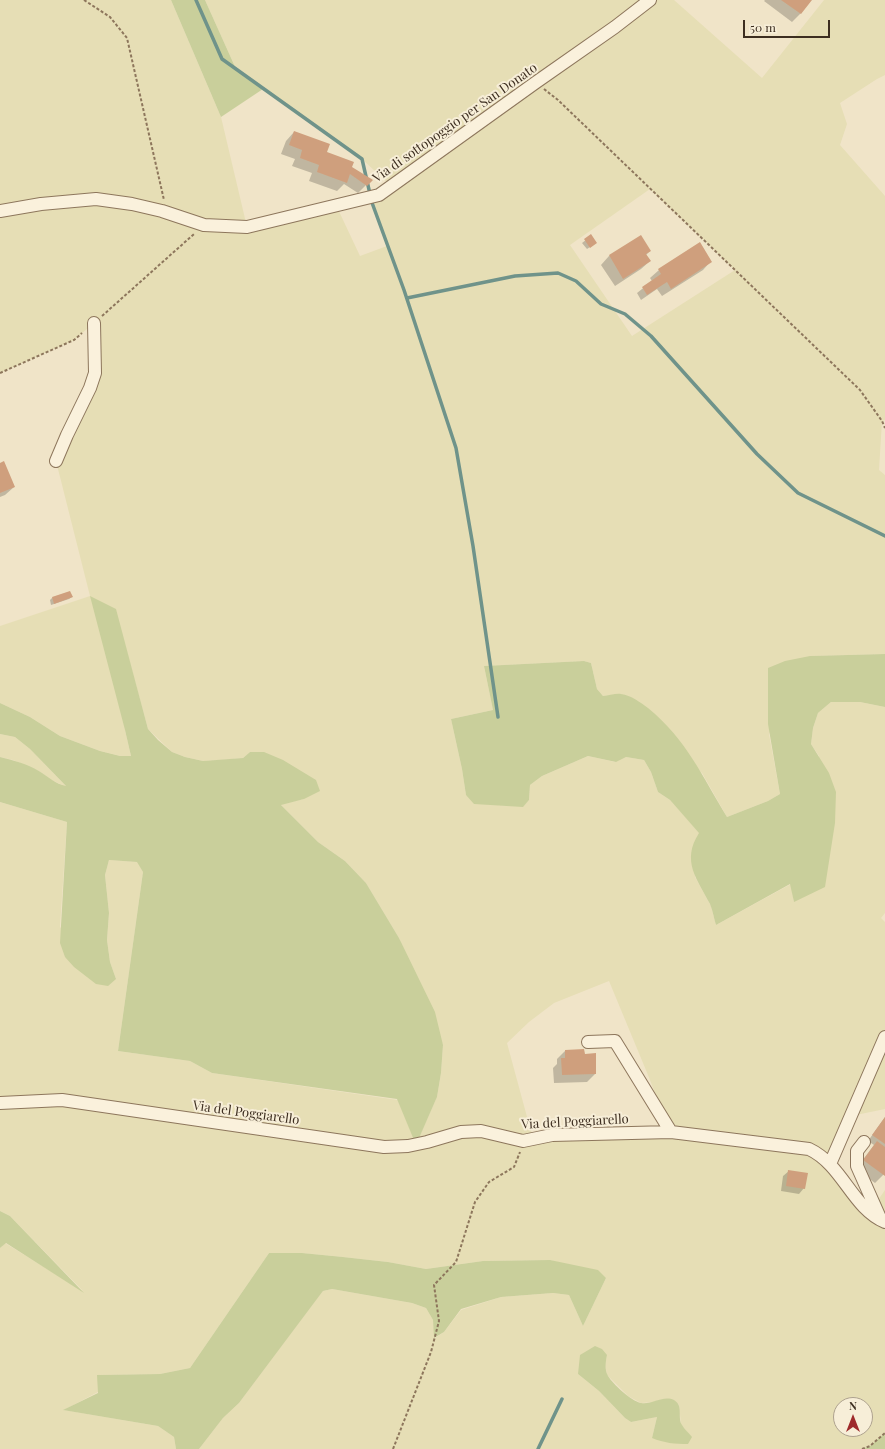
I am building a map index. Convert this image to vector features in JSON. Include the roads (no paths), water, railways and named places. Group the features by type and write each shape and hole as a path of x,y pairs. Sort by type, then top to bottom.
{"street":[{"name":"Via di sottopoggio per San Donato","path":"0,211 41,204 96,199 132,204 162,211 204,225 247,227 379,195 535,83 615,28 650,0"},
{"path":"56,461 90,388 95,373 94,323"},
{"path":"830,1164 885,1037"},
{"path":"588,1042 615,1041 671,1132"},
{"name":"Via del Poggiarello","path":"0,1103 62,1100 384,1147 408,1146 461,1132 482,1131 523,1142 552,1135 671,1132 809,1149 819,1154 830,1164 868,1212 883,1221"},
{"path":"864,1142 857,1150 857,1166 883,1221"}],"waterway":[{"path":"196,0 222,59 362,159 370,194"},
{"path":"371,200 404,290 456,448 473,546 498,717"},
{"path":"407,298 515,276 558,273 576,281 601,304 625,314 651,336 757,454 798,493 885,536"},
{"path":"538,1449 562,1399"}]}
